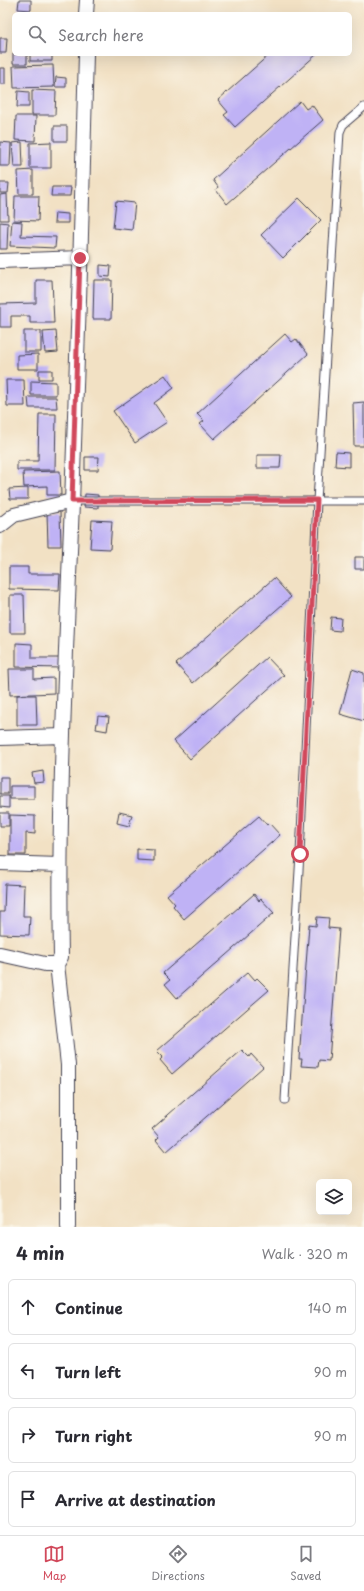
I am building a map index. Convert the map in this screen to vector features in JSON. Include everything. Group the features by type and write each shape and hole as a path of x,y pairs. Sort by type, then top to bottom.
{"street":[{"path":"86,12 87,0"},
{"path":"68,1227 68,1065 57,964 61,957 59,865 62,736 72,501 86,56"},
{"path":"0,261 80,258"},
{"path":"0,526 14,515 72,501"},
{"path":"0,738 62,736"},
{"path":"0,863 59,865"},
{"path":"0,954 46,964 57,964"}],"lane":[{"path":"285,1100 300,854 317,500 340,132 343,125 364,107"},
{"path":"72,501 364,500"}],"building":[{"path":"19,0 31,0 31,10 18,9"},
{"path":"0,38 7,38 6,53 0,53"},
{"path":"13,56 27,56 27,64 13,64"},
{"path":"30,56 52,56 52,61 30,61"},
{"path":"268,56 315,56 235,127 224,115 228,112 218,100"},
{"path":"53,65 54,87 14,88 13,66"},
{"path":"0,68 5,68 5,84 0,84"},
{"path":"56,77 66,78 66,87 55,87"},
{"path":"32,90 56,91 55,115 32,115"},
{"path":"18,91 29,92 29,107 17,107"},
{"path":"300,101 306,109 312,105 323,120 227,204 216,190 218,187 213,180"},
{"path":"16,116 36,116 35,141 15,140"},
{"path":"54,126 67,126 67,141 54,141"},
{"path":"0,142 11,143 10,166 0,166"},
{"path":"22,142 23,167 14,167 12,143"},
{"path":"51,142 51,168 30,168 30,143"},
{"path":"33,170 33,194 19,194 18,171"},
{"path":"0,183 9,183 8,193 0,193"},
{"path":"52,187 71,187 70,196 51,196"},
{"path":"7,194 8,220 0,220 0,195"},
{"path":"15,196 39,196 38,221 14,220"},
{"path":"299,198 321,220 283,258 261,235"},
{"path":"116,201 135,203 132,230 113,228"},
{"path":"55,213 68,214 68,223 54,223"},
{"path":"12,221 22,222 21,236 56,237 55,248 10,246"},
{"path":"0,222 8,223 7,249 0,249"},
{"path":"100,265 111,266 110,277 100,276"},
{"path":"36,280 52,280 54,323 30,323 30,316 11,316 11,327 0,327 0,304 36,303"},
{"path":"94,280 112,280 111,319 93,319"},
{"path":"24,331 41,331 41,352 24,352"},
{"path":"56,331 58,352 45,353 43,332"},
{"path":"285,334 292,342 296,339 308,354 214,439 200,424 204,421 197,414"},
{"path":"38,354 38,369 17,369 17,355"},
{"path":"39,370 52,370 52,379 39,379"},
{"path":"165,375 174,388 154,403 167,422 135,443 113,411"},
{"path":"6,380 24,380 25,406 7,406"},
{"path":"31,381 56,382 56,395 31,395"},
{"path":"28,397 56,397 57,408 29,408"},
{"path":"364,402 364,446 354,446 353,403"},
{"path":"39,414 56,414 55,470 17,470 17,461 38,461"},
{"path":"336,452 349,453 349,467 335,466"},
{"path":"257,455 281,455 280,468 257,468"},
{"path":"85,457 99,457 98,470 85,470"},
{"path":"60,471 61,495 47,495 47,486 24,487 23,472"},
{"path":"28,488 28,499 10,499 9,489"},
{"path":"85,494 98,495 98,508 84,507"},
{"path":"47,512 60,512 61,546 48,546"},
{"path":"92,520 112,521 110,549 90,548"},
{"path":"355,557 364,557 364,569 355,569"},
{"path":"9,567 28,567 28,574 60,574 59,590 9,589"},
{"path":"274,578 291,597 193,683 176,664"},
{"path":"10,595 24,595 25,633 10,633"},
{"path":"331,617 341,618 340,631 330,630"},
{"path":"16,643 32,644 32,658 62,658 61,668 16,667"},
{"path":"267,657 284,675 190,759 174,741"},
{"path":"9,669 34,669 34,679 54,678 54,693 10,695"},
{"path":"352,669 364,673 364,721 340,714"},
{"path":"17,695 36,695 37,725 17,725"},
{"path":"98,716 109,717 107,731 96,729"},
{"path":"43,771 44,782 34,783 32,773"},
{"path":"0,777 8,777 8,794 0,794"},
{"path":"10,786 34,786 34,799 10,799"},
{"path":"0,796 9,796 9,808 0,807"},
{"path":"119,812 132,815 129,826 117,823"},
{"path":"0,813 9,813 9,826 0,826"},
{"path":"10,815 35,816 35,834 26,833 26,855 10,855"},
{"path":"259,816 267,825 269,823 280,835 184,919 173,906 175,904 167,895"},
{"path":"137,849 154,850 154,861 137,860"},
{"path":"5,884 24,885 23,916 30,916 29,935 0,934 0,912 4,912"},
{"path":"254,894 259,901 261,899 274,913 177,998 165,984 170,980 163,973"},
{"path":"317,917 329,918 328,928 339,929 329,1061 319,1060 318,1067 301,1066 302,1059 299,1059 309,925 316,926"},
{"path":"248,972 255,980 257,978 269,990 172,1074 160,1060 163,1057 157,1051"},
{"path":"242,1050 249,1057 251,1054 263,1067 166,1152 156,1140 159,1137 152,1129"}],"route":[{"path":"80,258 72,501 317,500 300,854"}]}
